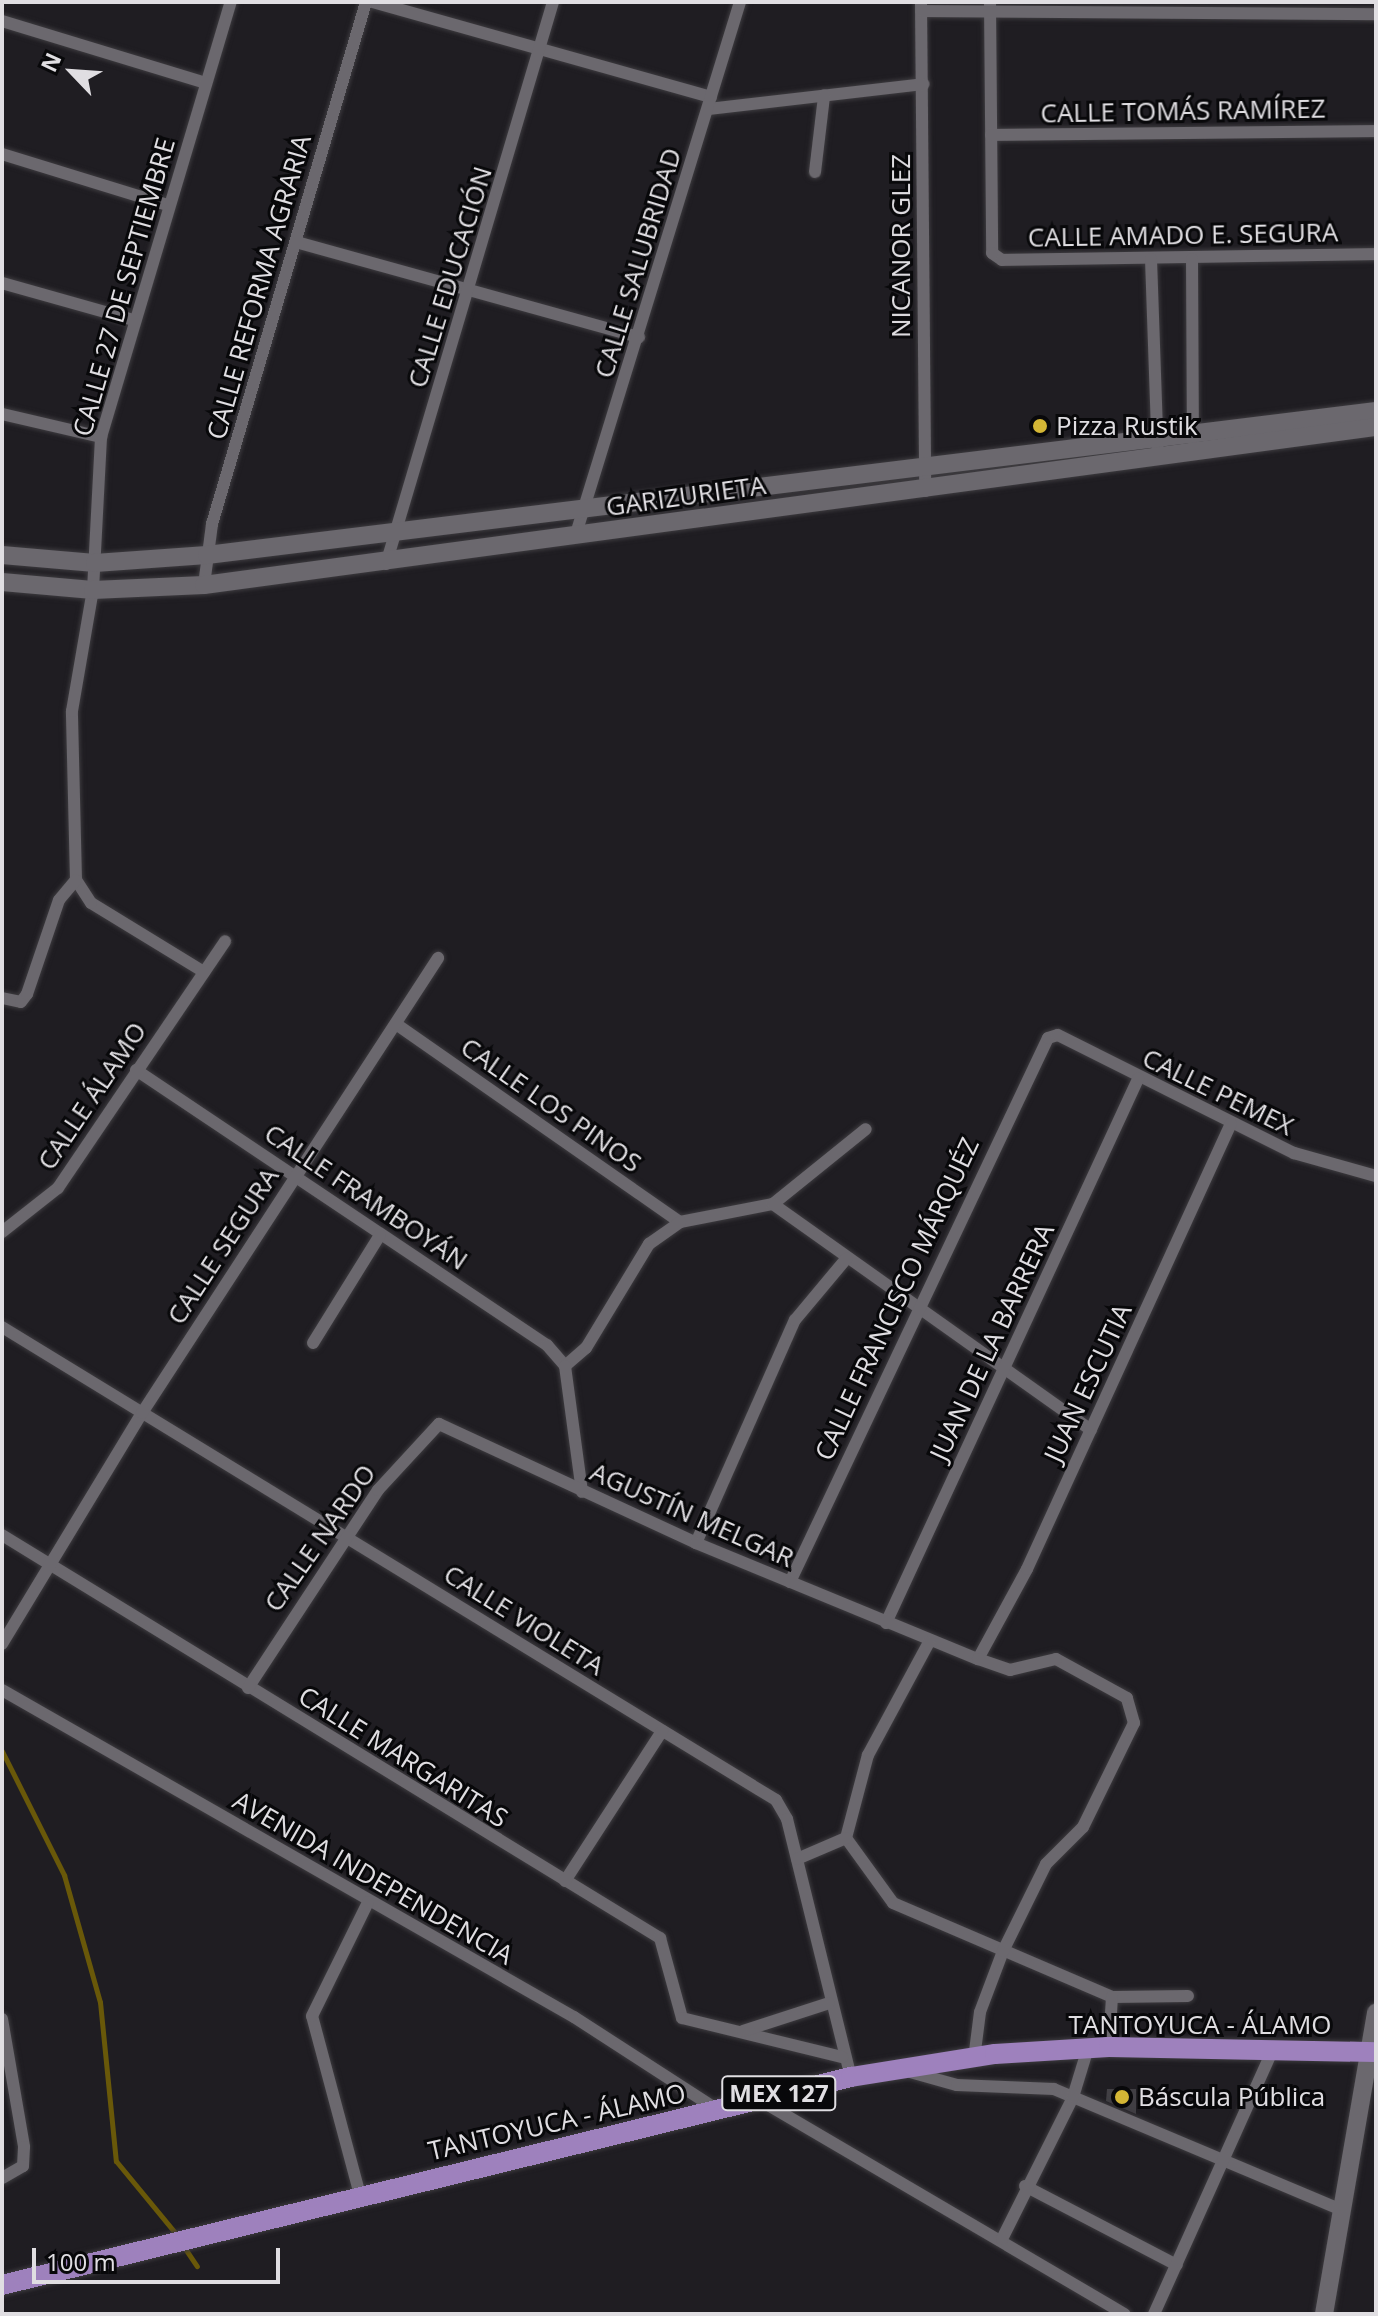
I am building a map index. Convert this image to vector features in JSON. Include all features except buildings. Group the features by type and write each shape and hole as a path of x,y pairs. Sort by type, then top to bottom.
{"main road":[{"name":"GARIZURIETA","path":"2,555 95,563 207,555 584,509 925,462 1376,411"},
{"name":"GARIZURIETA","path":"2,582 93,590 204,585 386,564 1193,455 1376,427"},
{"path":"1324,2314 1340,2209 1373,2052 1376,2012"},
{"name":"TANTOYUCA - ÁLAMO","path":"2,2285 201,2233 851,2077 910,2072 974,2059 1088,2048 1271,2054 1373,2052"}],"street":[{"name":"CALLE 27 DE SEPTIEMBRE","path":"76,880 72,711 93,590 101,437 231,2"},
{"name":"CALLE REFORMA AGRARIA","path":"204,585 207,555 366,2"},
{"path":"373,2 540,47 710,103 824,96 924,84"},
{"name":"CALLE EDUCACIÓN","path":"386,564 470,293 553,2"},
{"name":"CALLE SALUBRIDAD","path":"575,537 740,2"},
{"path":"922,6 1376,14"},
{"name":"NICANOR GLEZ","path":"922,6 925,491"},
{"path":"990,9 991,135"},
{"path":"2,21 206,83"},
{"path":"815,172 824,96"},
{"name":"CALLE TOMÁS RAMÍREZ","path":"991,135 1376,131"},
{"name":"CALLE AMADO E. SEGURA","path":"991,135 992,253 1002,260 1376,254"},
{"path":"2,154 168,205"},
{"path":"296,242 470,293 639,337"},
{"path":"1151,259 1158,459"},
{"path":"1192,259 1193,455"},
{"path":"2,283 134,320"},
{"path":"2,414 101,437"},
{"path":"2,998 21,1002 27,994 59,900 76,880 91,903 204,972"},
{"name":"CALLE ÁLAMO","path":"2,1232 58,1188 225,941"},
{"name":"CALLE SEGURA","path":"2,1644 47,1565 142,1413 438,958"},
{"name":"CALLE LOS PINOS","path":"396,1024 680,1222"},
{"name":"CALLE PEMEX","path":"1048,1038 1058,1035 1138,1079 1294,1153 1376,1176"},
{"name":"CALLE FRANCISCO MÁRQUÉZ","path":"790,1582 917,1305 1048,1038"},
{"name":"CALLE FRAMBOYÁN","path":"136,1070 547,1345 565,1366"},
{"name":"JUAN DE LA BARRERA","path":"886,1623 1138,1079"},
{"name":"JUAN ESCUTIA","path":"978,1659 1091,1430 1231,1123"},
{"path":"582,1492 565,1366 586,1348 649,1244 680,1222 773,1204 866,1129"},
{"path":"773,1204 846,1259 917,1305 1091,1430"},
{"path":"313,1343 380,1235"},
{"path":"696,1543 795,1320 846,1259"},
{"name":"CALLE VIOLETA","path":"2,1327 348,1533 776,1800 797,1859 842,2057 851,2077"},
{"name":"AGUSTÍN MELGAR","path":"439,1424 696,1543 929,1642 1010,1670 1056,1659 1133,1708 1134,1723 1083,1827 1046,1864 1003,1951"},
{"name":"CALLE NARDO","path":"248,1688 348,1533 439,1424"},
{"name":"CALLE MARGARITAS","path":"2,1535 660,1938 682,2018 842,2057"},
{"path":"846,1838 868,1755 929,1642"},
{"name":"AVENIDA INDEPENDENCIA","path":"2,1690 368,1902 574,2017 718,2110"},
{"path":"565,1881 662,1731"},
{"path":"797,1859 846,1838"},
{"path":"846,1838 893,1903 1112,1997 1188,1996"},
{"path":"360,2195 312,2016 368,1902"},
{"path":"974,2059 980,2012 1003,1951"},
{"path":"1109,2047 1112,1997"},
{"path":"740,2032 829,2003"},
{"path":"2,2019 24,2147 23,2166 7,2177"},
{"path":"1002,2239 1025,2186 1073,2097 1088,2048"},
{"path":"1154,2314 1246,2119 1271,2054"},
{"path":"910,2072 957,2085 1054,2089 1227,2157 1340,2209"},
{"path":"756,2098 1002,2239 1125,2314"},
{"path":"1025,2186 1177,2265"}],"waterway":[{"path":"2,1751 64,1875 100,2002 116,2161 177,2235"},
{"path":"184,2247 197,2266"}],"place":[{"name":"Pizza Rustik","path":"1040,426"},
{"name":"Báscula Pública","path":"1122,2097"}]}
